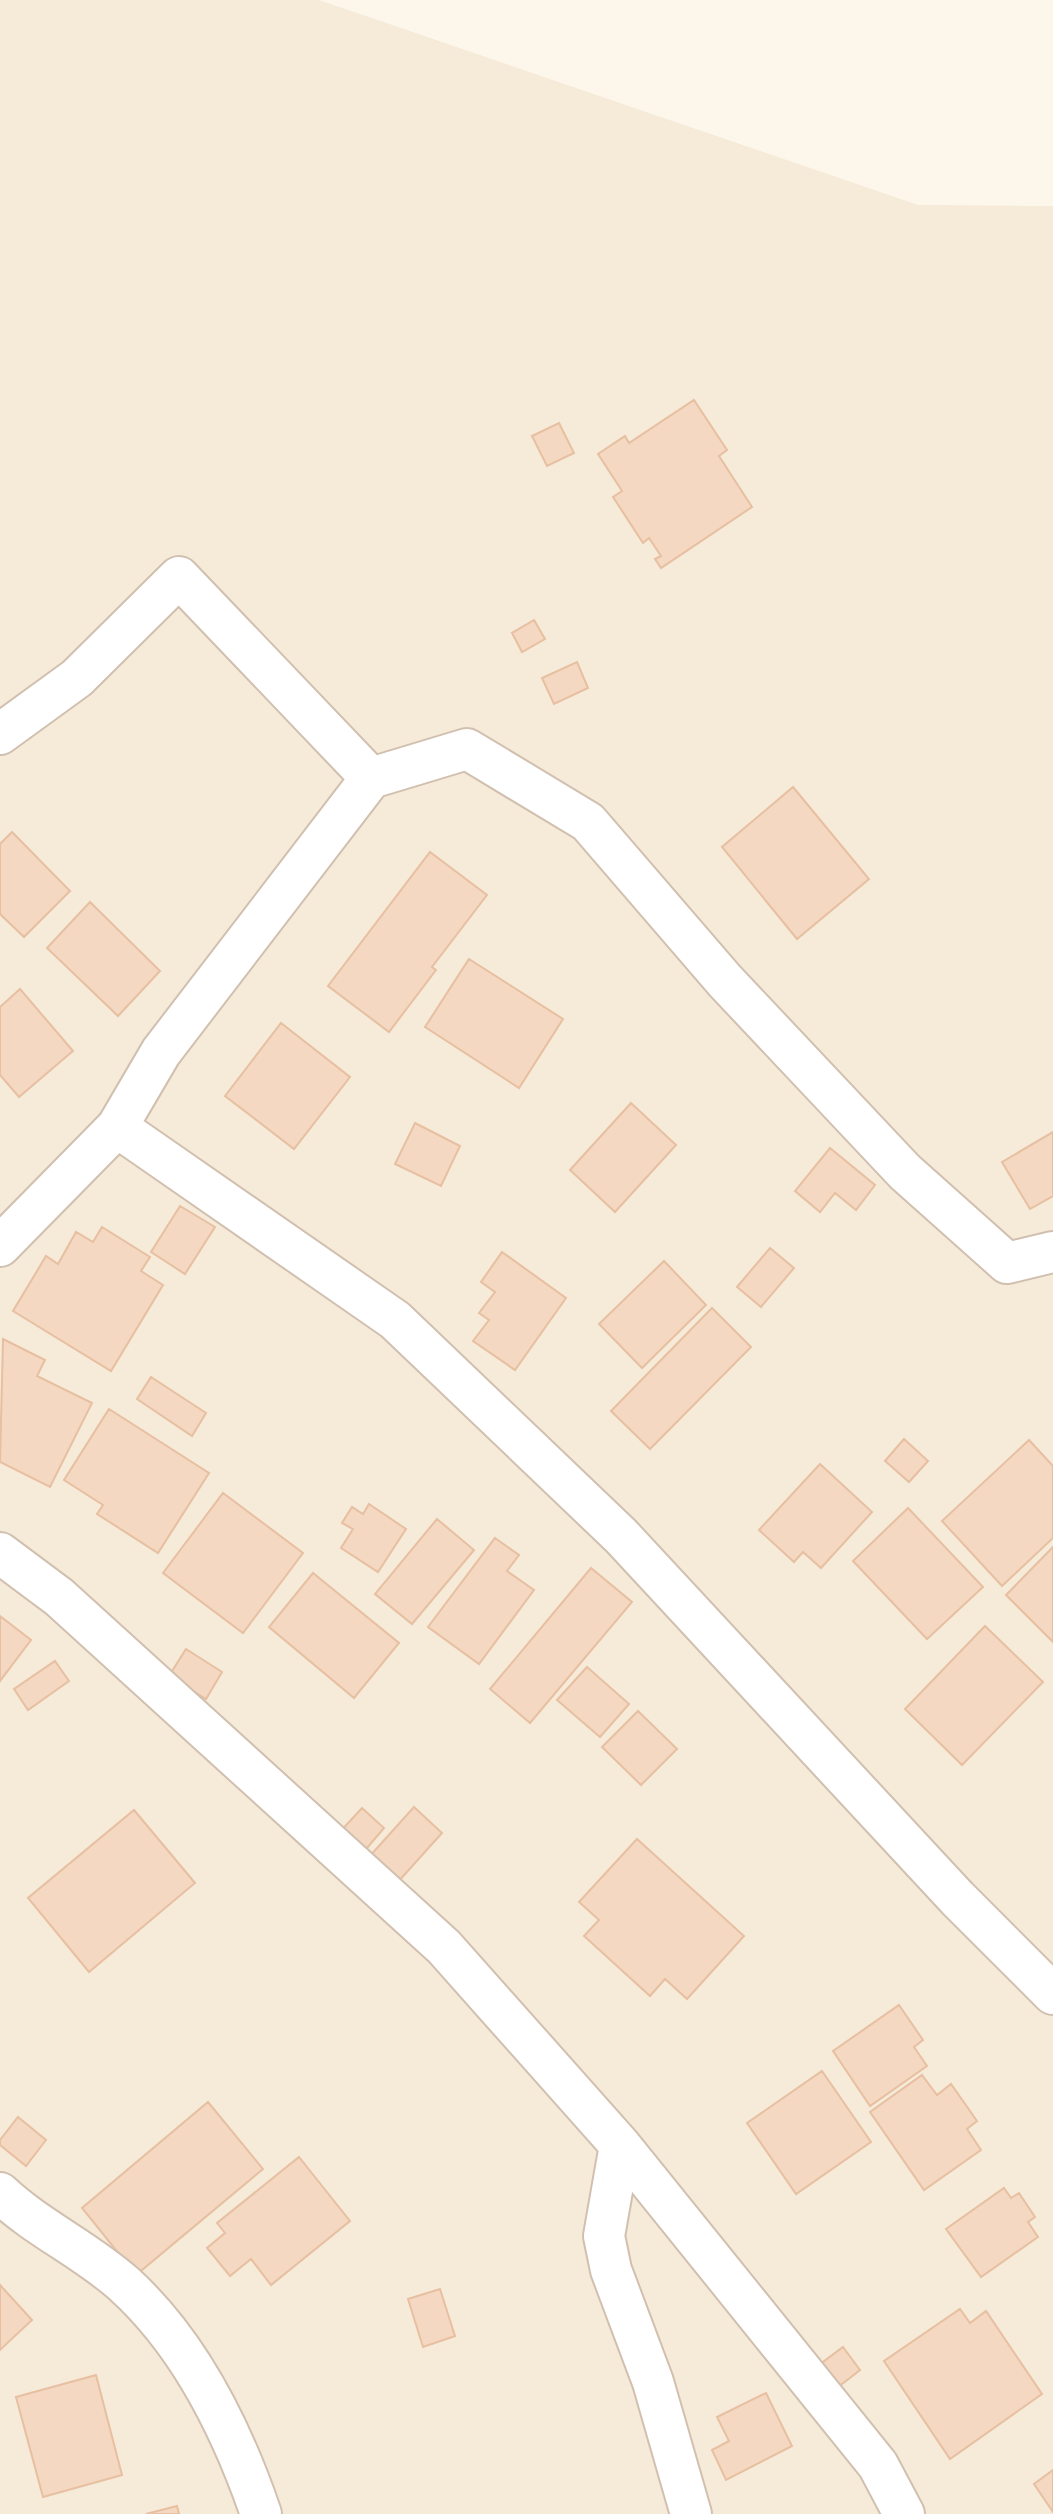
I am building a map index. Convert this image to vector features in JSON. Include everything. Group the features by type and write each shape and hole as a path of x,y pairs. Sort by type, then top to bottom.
{"street":[{"path":"0,734 77,678 179,577 371,778"},
{"path":"0,1246 117,1127 161,1052 371,778 467,749 588,822 725,981 905,1172 1007,1263 1053,1252"},
{"path":"117,1127 395,1320 621,1536 957,1898 1053,1994"},
{"path":"0,1553 59,1597 444,1947 620,2145 878,2465 904,2514"},
{"path":"620,2145 604,2236 611,2270 653,2382 691,2514"},
{"path":"0,2193 124,2285 177,2345 239,2448 261,2514"}],"shaded area":[{"path":"0,0 319,0 918,205 1053,206 1053,2514 0,2514"}],"building":[{"path":"694,400 727,450 719,456 752,507 661,568 655,559 661,556 649,538 643,543 613,497 622,491 598,454 625,436 629,443"},
{"path":"559,423 574,453 547,466 532,436"},
{"path":"534,620 545,639 522,652 512,633"},
{"path":"577,662 588,688 554,704 542,678"},
{"path":"793,787 869,879 797,939 722,847"},
{"path":"12,832 70,891 24,937 0,914 0,844"},
{"path":"430,852 487,895 432,967 436,970 389,1032 328,986"},
{"path":"90,902 160,971 118,1016 47,948"},
{"path":"469,959 563,1019 519,1088 425,1027"},
{"path":"20,989 73,1051 19,1097 0,1075 0,1007"},
{"path":"281,1023 350,1077 294,1149 225,1096"},
{"path":"631,1103 676,1145 615,1212 570,1170"},
{"path":"415,1123 460,1146 441,1186 395,1164"},
{"path":"1053,1132 1053,1196 1030,1209 1002,1162"},
{"path":"830,1148 875,1185 856,1210 835,1193 820,1212 795,1191"},
{"path":"180,1206 215,1227 185,1274 151,1252"},
{"path":"102,1227 150,1257 141,1271 163,1285 111,1371 13,1311 46,1256 58,1264 76,1232 93,1242"},
{"path":"770,1248 794,1268 761,1307 737,1287"},
{"path":"502,1252 566,1298 515,1370 473,1341 489,1320 479,1313 495,1292 481,1282"},
{"path":"664,1261 706,1305 642,1368 599,1324"},
{"path":"712,1308 751,1347 650,1449 611,1411"},
{"path":"3,1339 45,1360 37,1376 92,1403 50,1487 0,1462"},
{"path":"151,1377 206,1413 192,1436 137,1399"},
{"path":"109,1409 209,1473 158,1553 97,1514 103,1505 64,1480"},
{"path":"904,1439 928,1461 909,1482 885,1461"},
{"path":"1029,1440 1053,1466 1053,1538 1002,1586 942,1521"},
{"path":"820,1464 872,1512 821,1568 803,1552 794,1562 759,1530"},
{"path":"223,1493 303,1553 243,1633 163,1573"},
{"path":"369,1504 406,1529 378,1572 341,1548 353,1529 342,1523 352,1507 363,1514"},
{"path":"908,1508 983,1587 927,1639 853,1561"},
{"path":"437,1519 474,1550 412,1624 375,1594"},
{"path":"495,1538 519,1555 507,1571 534,1590 479,1664 428,1627"},
{"path":"1053,1547 1053,1642 1006,1595"},
{"path":"591,1568 632,1602 530,1723 490,1689"},
{"path":"313,1573 399,1643 354,1698 269,1627"},
{"path":"0,1616 31,1640 0,1681"},
{"path":"985,1626 1043,1682 962,1765 905,1709"},
{"path":"186,1649 222,1672 206,1699 169,1676"},
{"path":"55,1661 69,1681 28,1710 14,1689"},
{"path":"587,1667 629,1704 600,1737 557,1700"},
{"path":"638,1711 677,1749 641,1785 602,1747"},
{"path":"414,1807 442,1833 397,1883 369,1857"},
{"path":"362,1808 384,1828 361,1855 338,1834"},
{"path":"134,1810 195,1883 89,1972 28,1898"},
{"path":"637,1839 744,1936 687,1999 665,1979 650,1996 584,1936 599,1920 579,1902"},
{"path":"899,2005 923,2040 914,2047 927,2066 870,2106 833,2051"},
{"path":"822,2071 871,2142 796,2194 747,2123"},
{"path":"922,2075 937,2095 951,2084 977,2121 967,2129 981,2150 924,2190 870,2112"},
{"path":"208,2102 263,2169 136,2275 82,2208"},
{"path":"18,2117 46,2140 26,2166 0,2145 0,2140"},
{"path":"299,2157 350,2221 271,2285 251,2259 230,2276 207,2248 225,2233 217,2223"},
{"path":"1004,2188 1011,2198 1019,2193 1035,2217 1028,2222 1038,2237 981,2277 946,2229"},
{"path":"0,2285 32,2320 0,2350"},
{"path":"440,2289 455,2336 423,2347 408,2299"},
{"path":"960,2309 970,2323 986,2311 1042,2394 950,2459 884,2361"},
{"path":"843,2347 860,2370 833,2391 815,2368"},
{"path":"96,2375 122,2475 43,2497 16,2397"},
{"path":"766,2393 792,2446 726,2480 712,2450 729,2441 717,2417"},
{"path":"1053,2470 1053,2512 1034,2484"},
{"path":"177,2506 179,2514 146,2514"}]}
